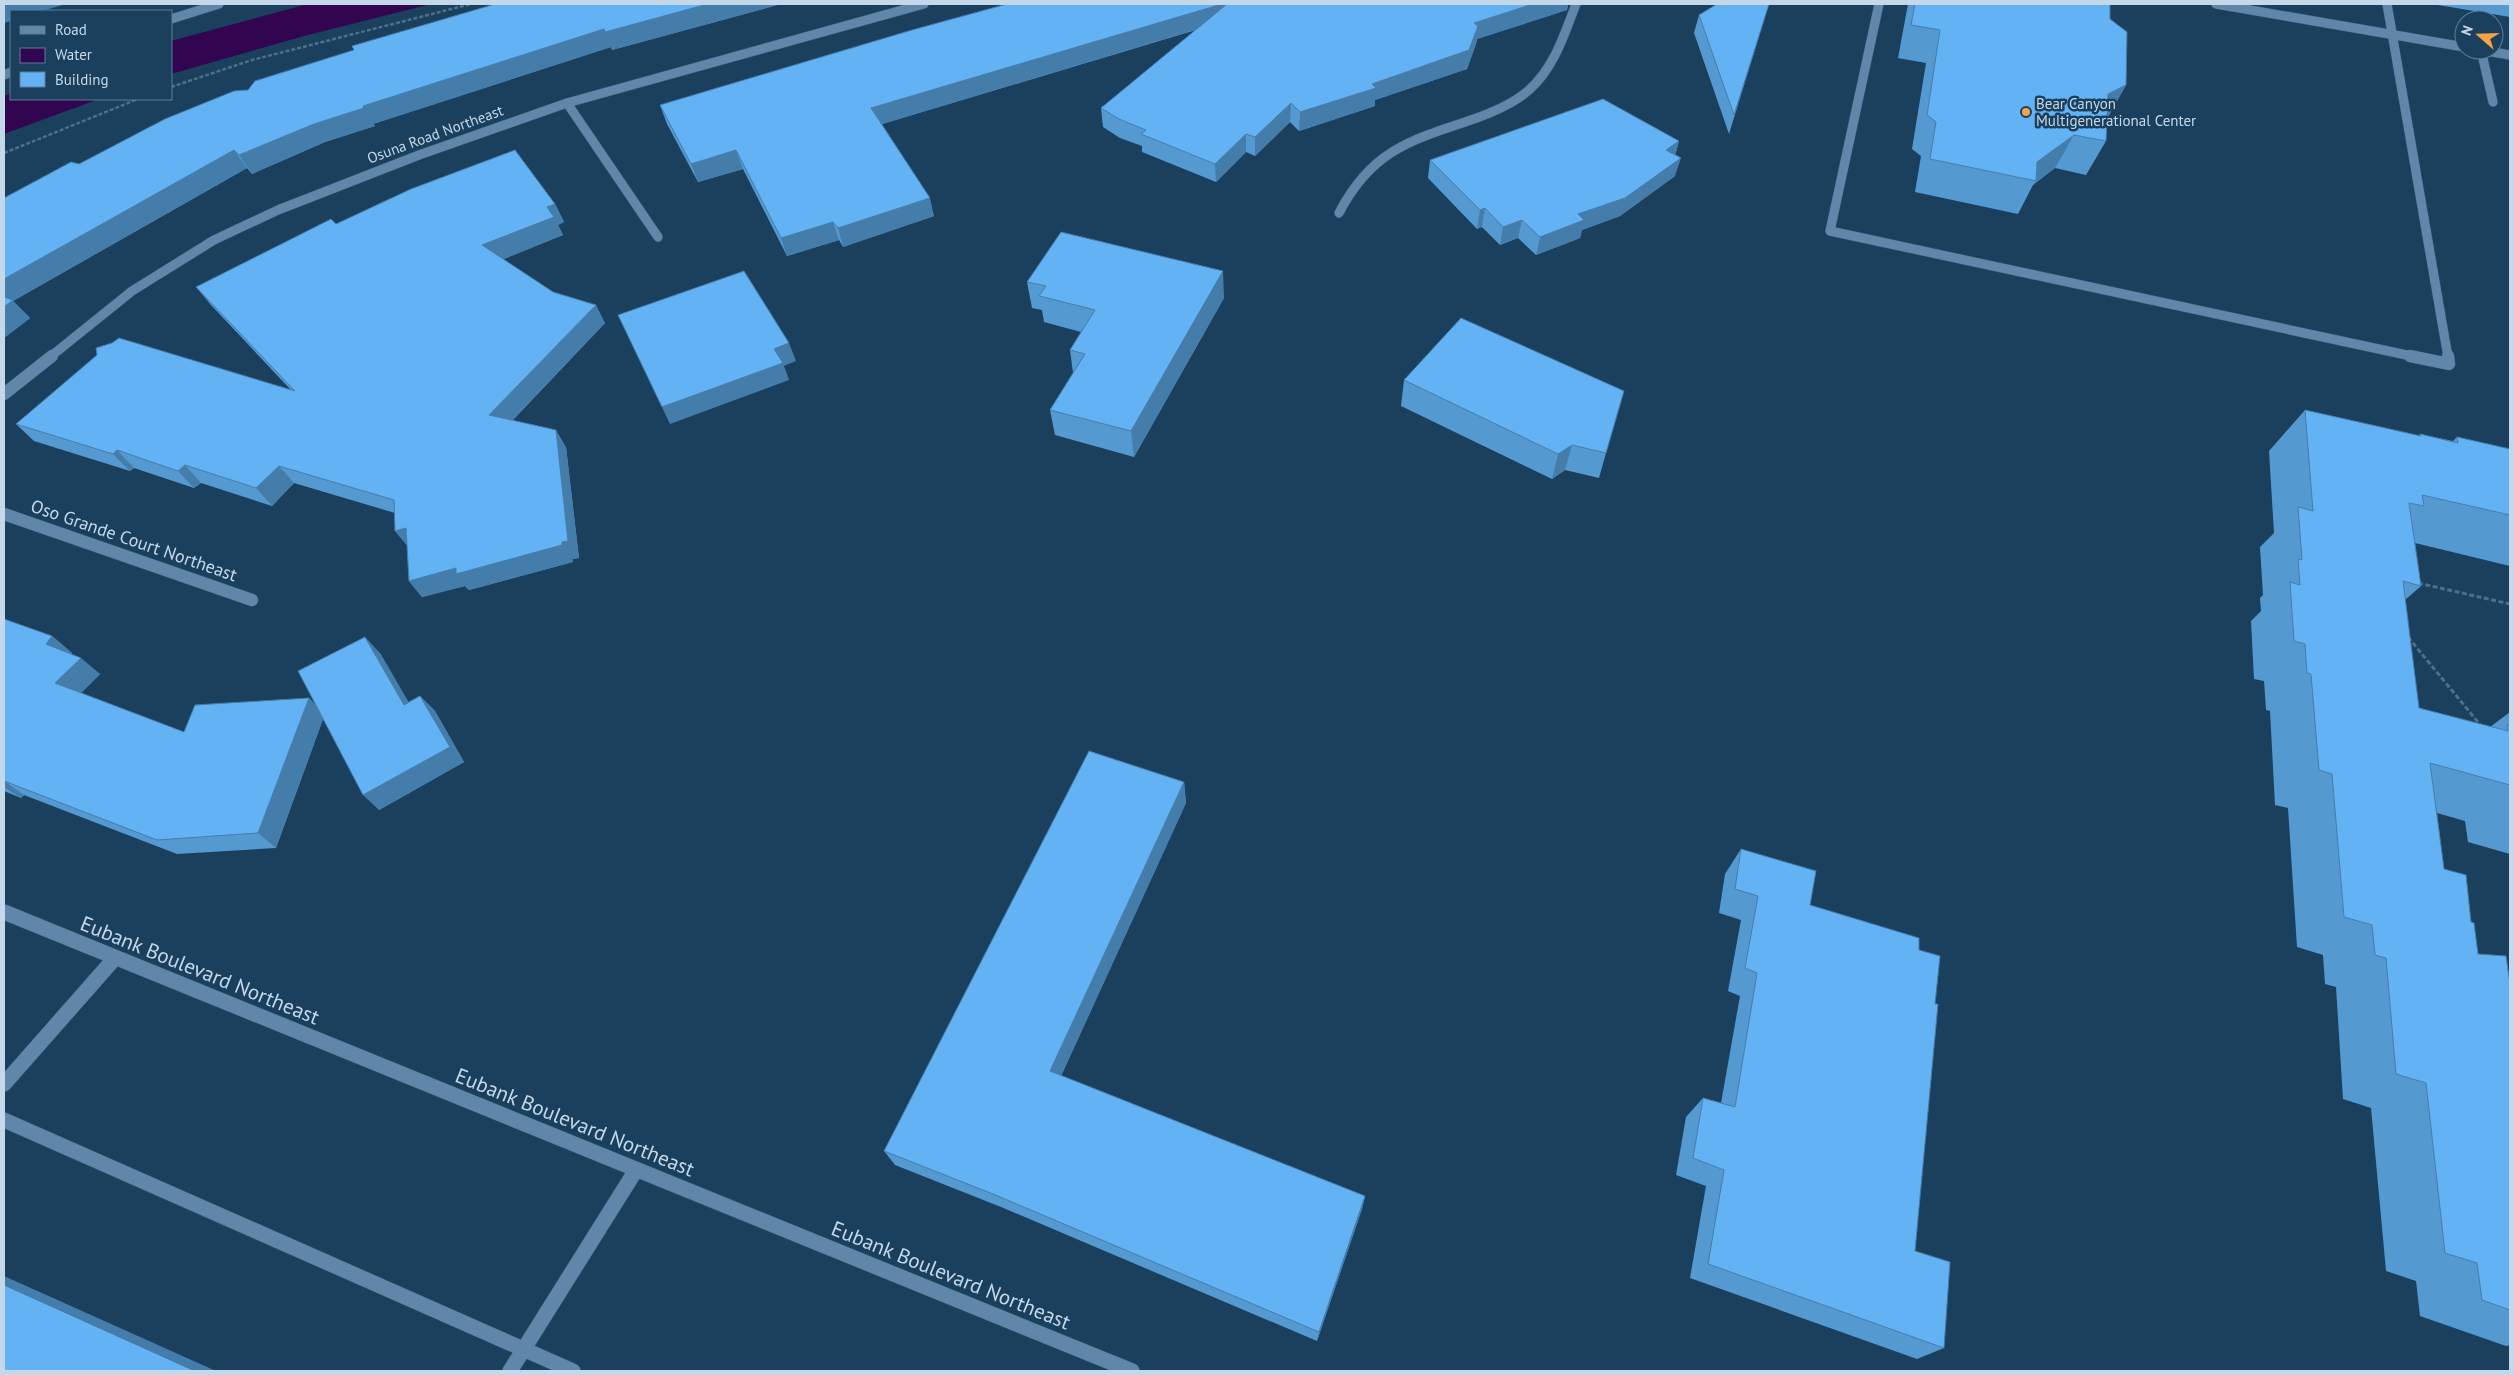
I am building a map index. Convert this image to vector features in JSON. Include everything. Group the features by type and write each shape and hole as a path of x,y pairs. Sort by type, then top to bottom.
{"street":[{"path":"172,19 218,4"},
{"name":"Osuna Road Northeast","path":"4,394 132,291 214,240 278,210 401,162 567,104 924,4"},
{"path":"1339,213 1347,194 1360,177 1398,147 1506,106 1534,86 1552,60 1576,4"},
{"path":"1879,4 1830,231 2449,364 2387,4"},
{"path":"2216,4 2454,45"},
{"path":"2483,60 2493,102"},
{"path":"567,104 658,237"},
{"name":"Oso Grande Court Northeast","path":"4,514 252,600"},
{"name":"Eubank Boulevard Northeast","path":"4,912 1132,1371"},
{"path":"4,1084 115,958"},
{"path":"4,1120 573,1371"},
{"path":"510,1371 636,1170"}],"path":[{"path":"172,87 252,60 470,4"},
{"path":"4,153 136,100"},
{"path":"2416,583 2510,604"},
{"path":"2407,636 2487,733"}],"water":[{"path":"308,4 431,4 304,36 172,74 172,41"},
{"path":"10,93 10,100 96,100 4,134 4,96"}],"building":[{"path":"491,4 708,4 605,32 604,29 363,106 364,108 314,124 239,155 234,150 4,279 4,198 71,162 79,164 165,119 234,91 248,90 255,81 354,50 352,46"},
{"path":"1007,4 1222,4 871,108 930,198 838,228 833,222 781,238 736,150 691,164 660,105 912,30"},
{"path":"1227,4 1533,4 1474,23 1478,26 1469,50 1372,84 1376,88 1300,112 1291,103 1255,137 1246,134 1215,164 1141,134 1146,130 1119,119 1101,108"},
{"path":"1717,4 1769,4 1734,115 1699,15"},
{"name":"Bear Canyon Multigenerational Center","path":"1915,4 2110,4 2110,19 2127,32 2126,85 2108,94 2106,141 2074,135 2037,162 2036,181 1930,159 1936,122 1927,115 1940,30 1911,25"},
{"path":"1603,99 1679,141 1666,150 1681,158 1625,198 1578,214 1584,220 1540,237 1522,220 1503,227 1485,208 1480,210 1430,160"},
{"path":"515,150 555,204 547,207 554,217 482,245 553,292 596,305 489,415 556,430 568,541 562,542 562,545 456,574 456,568 409,581 406,528 395,531 394,500 279,466 256,488 185,465 178,471 117,450 113,454 16,424 97,355 96,348 112,343 119,338 295,391 196,287 331,219 336,224 411,189"},
{"path":"1061,232 1223,271 1131,431 1050,410 1085,354 1070,350 1095,310 1039,296 1046,286 1027,282"},
{"path":"744,271 789,343 774,349 783,363 662,407 618,315"},
{"path":"4,297 13,300 4,307"},
{"path":"1461,318 1624,391 1606,453 1572,445 1558,454 1404,380"},
{"path":"2305,410 2421,436 2420,434 2458,443 2457,437 2510,449 2510,515 2422,495 2424,506 2409,503 2421,586 2403,581 2419,708 2508,731 2507,725 2510,726 2510,785 2430,763 2444,869 2466,875 2471,922 2474,923 2478,954 2506,956 2510,984 2510,1310 2482,1300 2477,1263 2445,1253 2426,1083 2396,1074 2386,958 2375,955 2372,925 2344,917 2332,774 2319,770 2311,674 2307,673 2305,644 2294,641 2290,582 2300,585 2298,559 2302,560 2298,507 2313,511"},
{"path":"4,619 52,636 46,644 81,658 55,683 184,732 195,705 309,698 258,833 157,840 4,781"},
{"path":"365,637 404,705 420,696 450,747 363,795 298,671"},
{"path":"1089,751 1184,782 1050,1071 1365,1196 1319,1332 993,1194 884,1151"},
{"path":"1741,849 1816,871 1810,905 1919,938 1919,950 1940,956 1935,1004 1938,1004 1915,1251 1950,1262 1944,1348 1708,1264 1724,1170 1693,1158 1703,1098 1735,1107 1757,973 1745,968 1758,896 1735,889"},
{"path":"4,1285 195,1371 4,1371"}],"place":[{"name":"Bear Canyon Multigenerational Center","path":"2026,112"}]}
